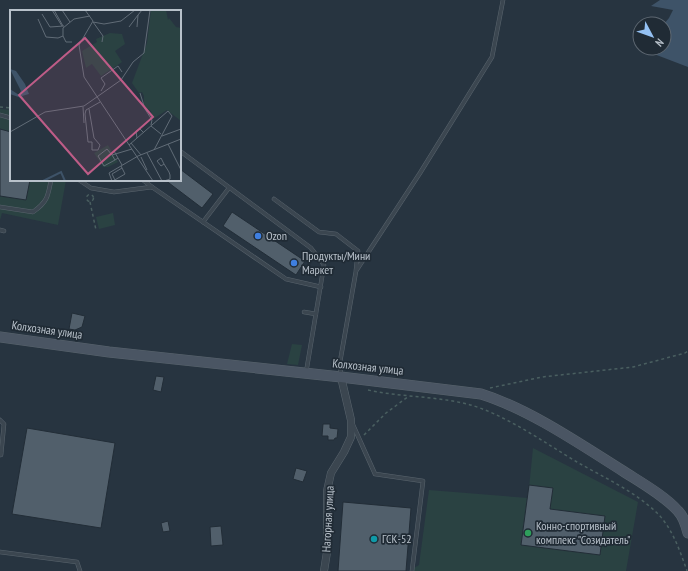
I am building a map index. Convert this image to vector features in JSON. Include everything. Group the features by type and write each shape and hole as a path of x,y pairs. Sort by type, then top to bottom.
{"street":[{"name":"Колхозная улица","path":"0,337 109,352 470,392 500,400 554,429 645,485 679,512 688,533"},
{"name":"Нагорная улица","path":"324,571 327,552 327,491 331,473 351,437 351,420 341,377"}],"lane":[{"path":"356,271 420,173 492,57 503,0"},
{"path":"0,115 10,118"},
{"path":"181,152 311,248 324,265 306,374"},
{"path":"0,207 33,212 42,206 48,194 51,181"},
{"path":"80,181 91,188 114,192 152,187"},
{"path":"144,181 286,279 321,287"},
{"path":"203,222 229,188"},
{"path":"274,200 319,232 336,234 358,251 356,271 340,362 341,377"},
{"path":"304,312 316,314"},
{"path":"0,420 4,424 0,455"},
{"path":"351,420 375,474 422,481 412,571"},
{"path":"0,552 77,562 80,571"}],"path":[{"path":"0,106 10,108"},
{"path":"90,202 96,230"},
{"path":"484,389 542,377 633,367 688,351"},
{"path":"368,390 466,404 492,413 630,493 658,513 674,539 681,553 687,571"},
{"path":"359,439 386,413 409,396"}],"green space":[{"path":"0,109 10,110 10,181 66,181 58,225 2,213 0,220"},
{"path":"113,213 115,225 99,229 96,217"},
{"path":"292,344 302,345 298,365 287,364"},
{"name":"Конно-спортивный комплекс \"Созидатель\"","path":"533,448 638,502 626,571 414,571 414,568 419,565 429,490 528,498"}],"water":[{"path":"660,0 688,0 688,67 659,56 672,56 672,16 670,16 673,10 651,6"}],"building":[{"path":"0,129 10,132 10,181 30,181 26,200 0,196"},
{"path":"181,170 213,194 202,208 166,181 181,181"},
{"path":"232,212 305,261 296,275 223,226"},
{"path":"72,313 85,316 82,327 75,330 69,329"},
{"path":"156,376 164,377 161,392 153,390"},
{"path":"323,424 330,424 330,428 338,429 337,438 334,440 328,440 328,436 322,436"},
{"path":"27,428 115,443 101,528 12,514"},
{"path":"296,468 307,471 303,482 293,479"},
{"path":"529,485 553,488 550,509 605,516 600,555 521,545"},
{"name":"ГСК-52","path":"343,502 411,508 406,571 338,571"},
{"path":"168,521 170,531 163,532 161,523"},
{"path":"221,526 223,545 211,546 210,527"}],"place":[{"name":"Ozon","path":"258,236"},
{"name":"Продукты/Мини Маркет","path":"294,263"},
{"name":"Конно-спортивный комплекс \"Созидатель\"","path":"528,533"},
{"name":"ГСК-52","path":"374,539"}]}
